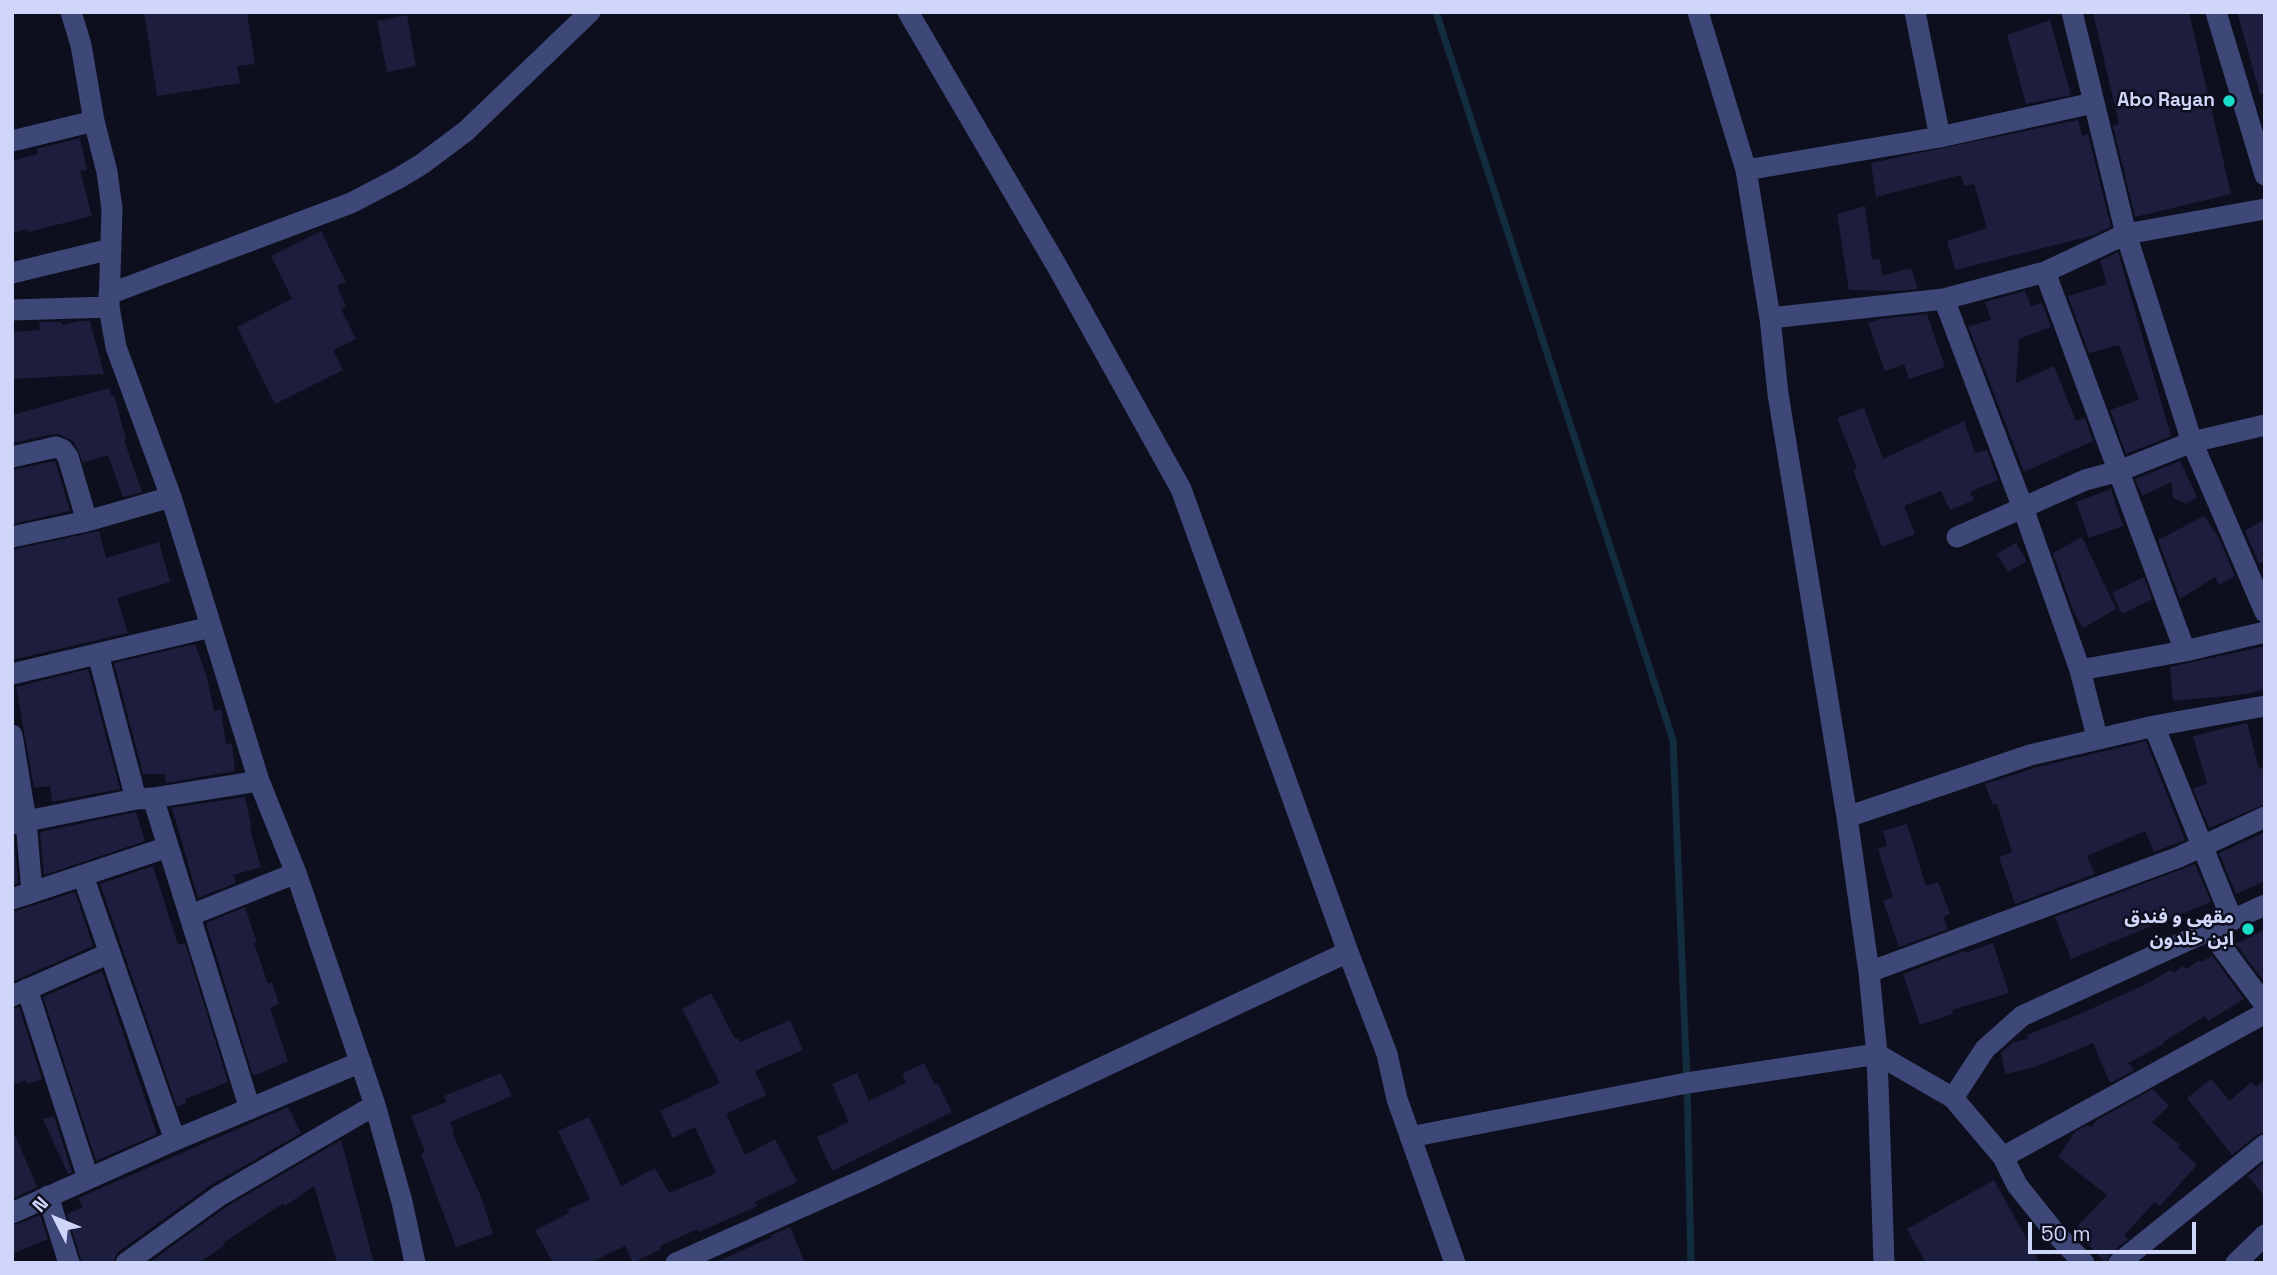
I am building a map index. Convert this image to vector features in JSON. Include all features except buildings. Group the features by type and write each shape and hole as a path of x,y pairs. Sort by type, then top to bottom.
{"street":[{"path":"71,12 81,45 94,121 107,172 112,209 109,300 112,330 122,367 171,497 259,780 296,873 361,1062 402,1202 415,1263"},
{"path":"12,310 109,300 351,203 399,178 466,131 590,12"},
{"path":"908,12 1058,268 1181,488 1387,1054 1397,1099 1455,1263"},
{"path":"1698,12 1746,170 1770,318 1778,394 1847,817 1870,972 1877,1054 1884,1263"},
{"path":"1915,12 1940,136"},
{"path":"2072,12 2126,234 2192,442 2265,612"},
{"path":"2216,12 2265,175"},
{"path":"1746,170 1940,136 2093,103"},
{"path":"12,141 94,121"},
{"path":"1770,318 1944,299 2045,272 2126,234 2265,209"},
{"path":"12,272 111,249"},
{"path":"2045,272 2185,651"},
{"path":"1944,299 2024,508 2080,670 2097,737"},
{"path":"1957,537 2085,480 2119,471 2192,442 2265,425"},
{"path":"12,457 56,447 63,450 68,457 87,521"},
{"path":"12,537 87,521 171,497"},
{"path":"12,674 211,627"},
{"path":"2080,670 2185,651 2265,632"},
{"path":"98,654 144,798 167,847 191,915 250,1109"},
{"path":"1847,817 2030,755 2097,737 2265,706"},
{"path":"2154,726 2232,920"},
{"path":"13,742 22,896 167,847"},
{"path":"19,822 259,780"},
{"path":"1870,972 2179,857 2265,817"},
{"path":"191,915 296,873"},
{"path":"83,876 175,1140"},
{"path":"1952,1098 1986,1049 2022,1016 2265,905"},
{"path":"2209,930 2265,1006"},
{"path":"676,1263 867,1178 1348,951"},
{"path":"88,1178 20,993 110,953"},
{"path":"2003,1157 2265,1013"},
{"path":"1410,1138 1687,1083 1877,1054 1952,1098 2003,1157 2017,1185 2057,1236 2084,1263"},
{"path":"12,1213 175,1140 361,1062"},
{"path":"126,1263 219,1196 375,1105"},
{"path":"2119,1263 2265,1145"},
{"path":"48,1195 69,1263"},
{"path":"2236,1263 2265,1236"}],"waterway":[{"path":"1436,12 1673,740 1687,1083 1691,1263"}],"place":[{"name":"Abo Rayan","path":"2229,101"},
{"name":"مقهى و فندق ابن خلدون","path":"2248,929"}]}
